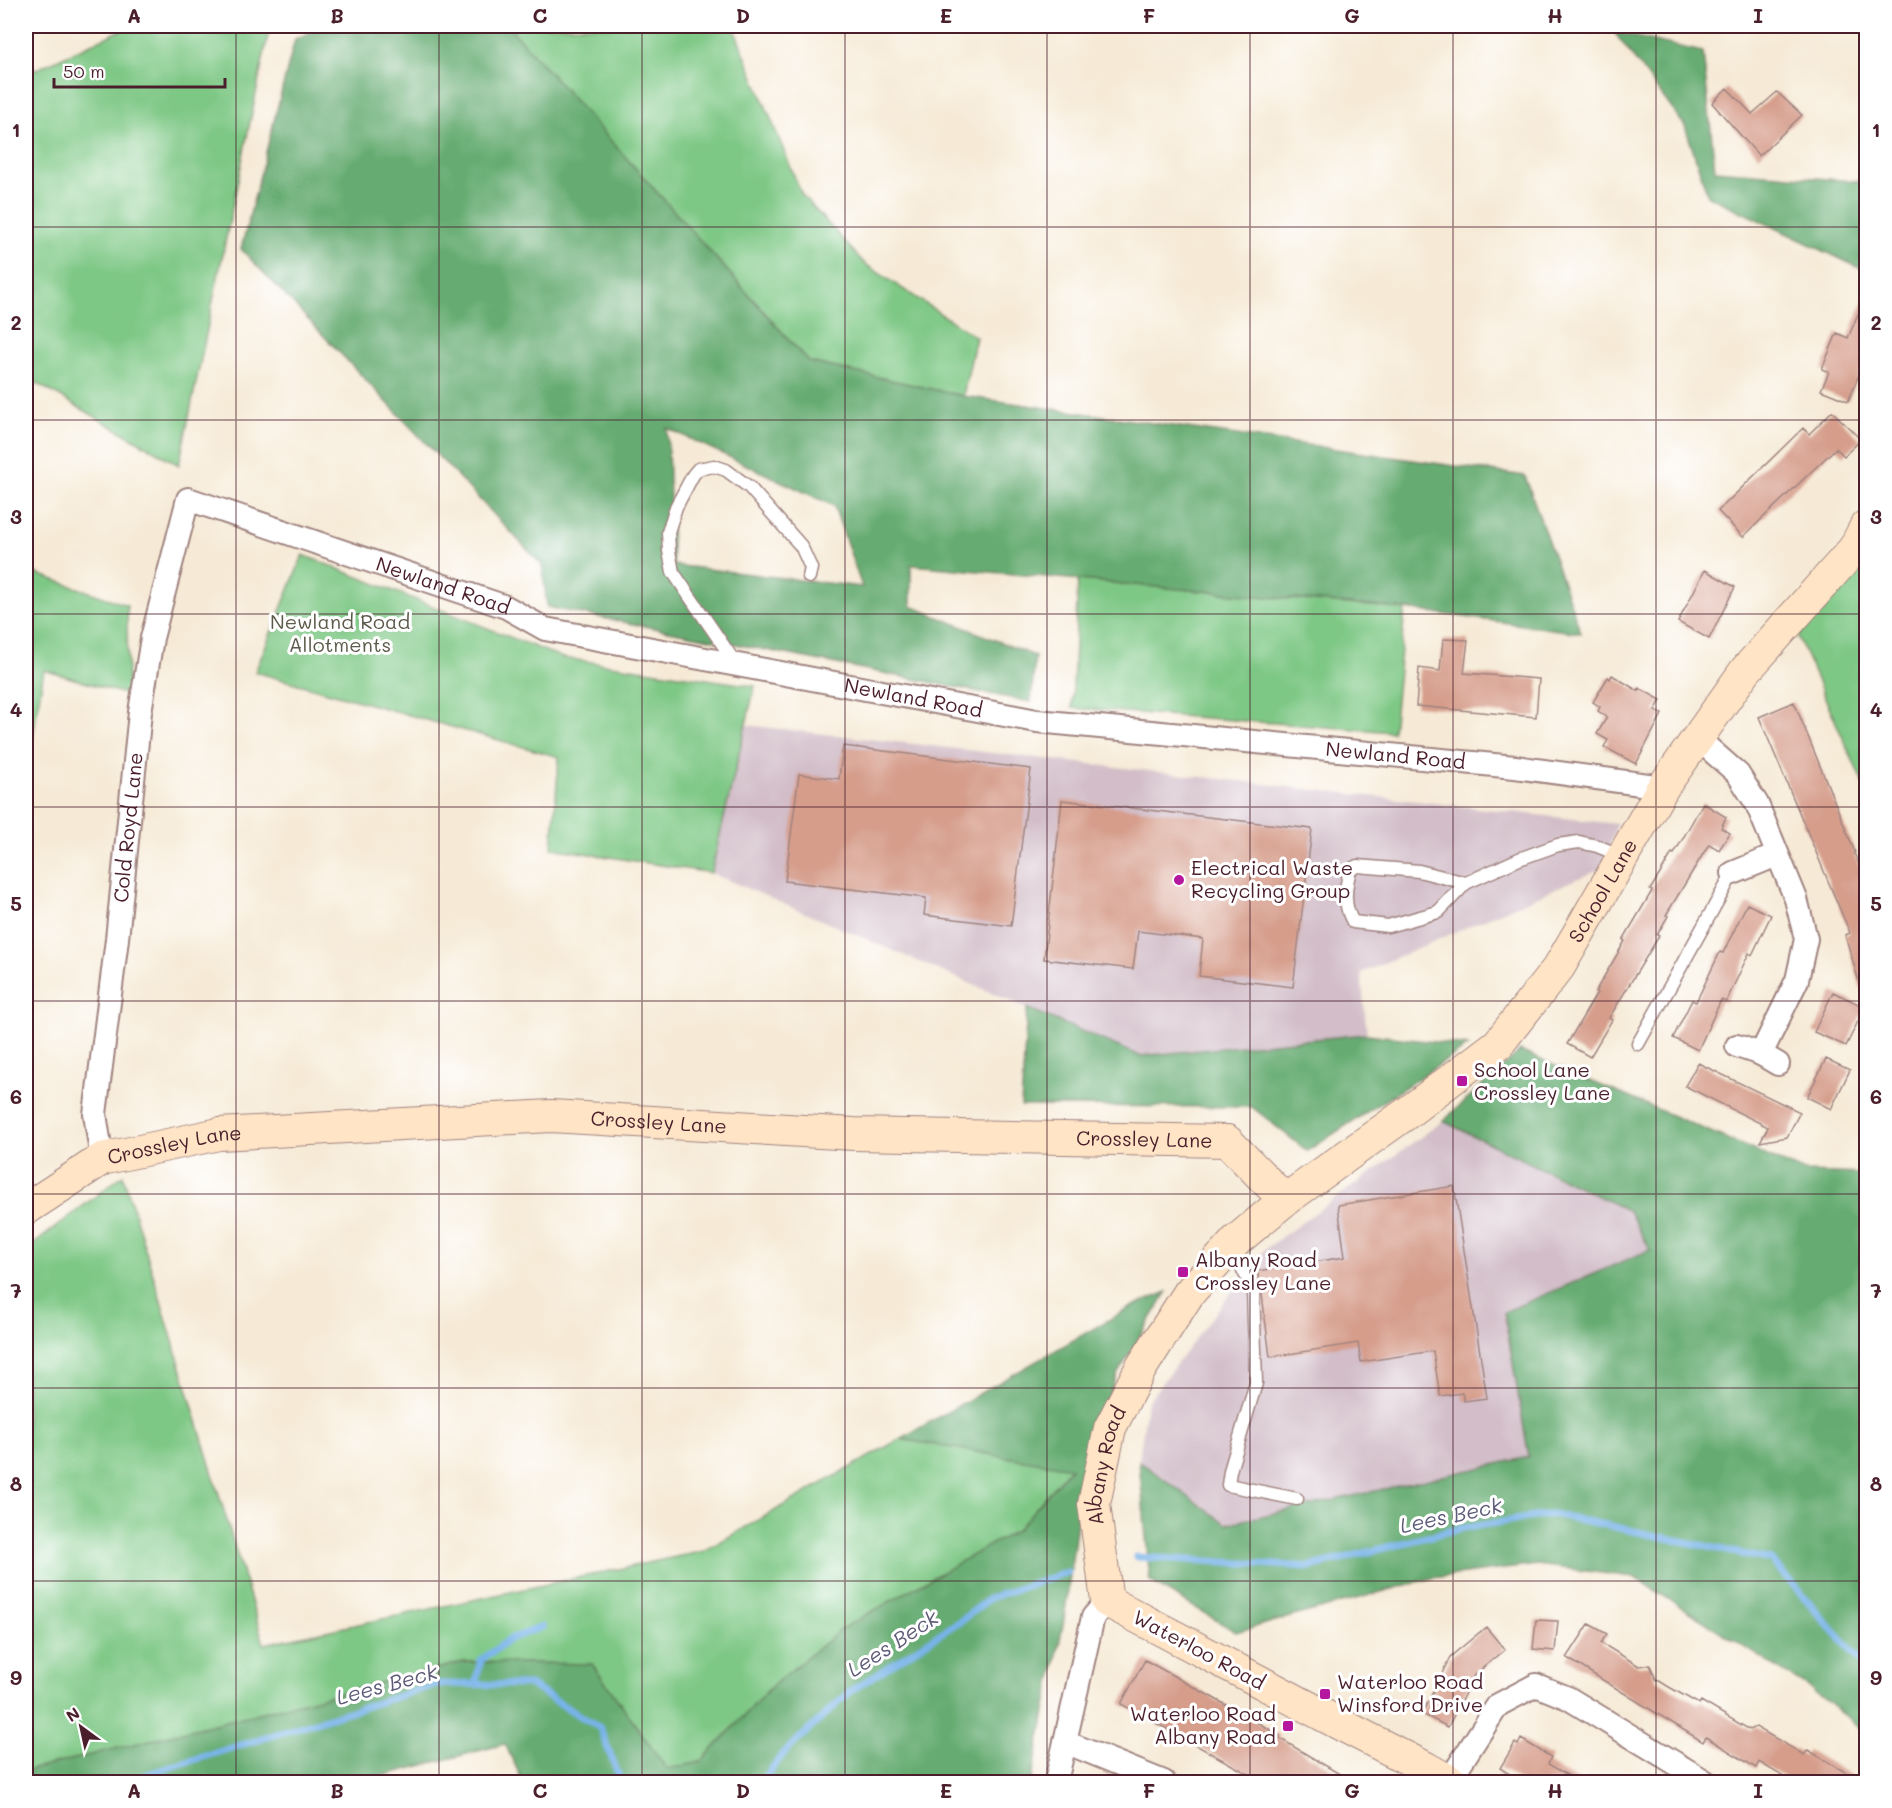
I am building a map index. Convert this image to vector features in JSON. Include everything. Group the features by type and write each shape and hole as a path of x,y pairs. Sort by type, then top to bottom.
{"street":[{"name":"Newland Road","path":"188,499 506,607 545,629 1037,721 1515,767 1663,787"},
{"name":"Cold Royd Lane","path":"102,1159 95,1114 117,939 140,712 152,638 188,499"},
{"name":"School Lane","path":"1285,1200 1407,1113 1498,1044 1559,967 1663,787 1745,671 1854,549 1866,526"},
{"path":"1698,738 1738,774 1757,804 1796,899 1806,939 1797,981 1770,1059 1737,1046"},
{"path":"1733,873 1777,855"},
{"name":"Crossley Lane","path":"26,1209 102,1159 219,1134 551,1116 854,1134 1227,1141 1285,1200"},
{"name":"Albany Road","path":"1107,1601 1094,1504 1110,1428 1141,1368 1189,1293 1230,1248 1285,1200"},
{"path":"1056,1782 1093,1617 1107,1601"},
{"name":"Waterloo Road","path":"1107,1601 1450,1782"},
{"path":"1450,1782 1498,1705 1536,1684 1568,1698 1706,1782"},
{"path":"1065,1742 1164,1782"}],"lane":[{"path":"736,665 673,572 668,532 676,507 698,469 714,466 726,470 749,487 807,554 809,577"},
{"path":"1466,883 1419,872 1357,866 1350,870 1345,889 1347,912 1353,922 1388,926 1438,912 1466,883 1519,859 1558,845 1579,842 1623,856"},
{"path":"1638,1044 1733,873"},
{"path":"1230,1248 1253,1288 1256,1383 1228,1485 1297,1499"}],"shaded area":[{"path":"746,725 1617,824 1602,868 1361,973 1367,1034 1140,1056 711,873"},
{"path":"1443,1121 1629,1211 1650,1250 1504,1312 1529,1457 1226,1524 1139,1461 1147,1402 1265,1249"}],"green space":[{"path":"130,26 270,26 179,465 26,377 26,74"},
{"path":"323,26 508,26 809,362 963,396 1525,476 1581,633 1405,609 911,565 911,606 1035,656 1031,702 547,607 542,565 241,249 295,39","holes":["667,428 834,506 862,587 673,565"]},
{"path":"508,26 733,26 802,195 865,264 976,337 963,396 809,362"},
{"path":"1614,32 1703,52 1715,170 1866,182 1866,271 1708,196 1685,126"},
{"name":"Newland Road Allotments","path":"303,555 563,658 755,686 711,873 552,848 559,757 255,672"},
{"path":"1866,562 1866,790 1798,637"},
{"path":"26,570 127,605 128,695 44,670 26,777"},
{"path":"1078,580 1405,609 1393,732 1072,708"},
{"path":"1027,1008 1140,1056 1367,1034 1468,1046 1307,1151 1252,1107 1021,1106"},
{"path":"1520,1051 1805,1172 1866,1174 1866,1734 1811,1689 1634,1577 1537,1565 1432,1578 1236,1632 1150,1581 1139,1461 1226,1524 1529,1457 1504,1312 1650,1250 1629,1211 1443,1121"},
{"path":"123,1175 264,1644 704,1551 900,1439 1071,1467 1017,1530 843,1628 771,1687 701,1762 667,1770 592,1664 464,1662 26,1771 26,1250"},
{"path":"1167,1292 1118,1373 1086,1454 1064,1620 1031,1782 523,1782 505,1744 359,1782 26,1782 26,1771 464,1662 592,1664 667,1769 701,1762 771,1687 843,1628 1017,1530 1071,1468 900,1439 1133,1306"}],"building":[{"path":"1727,88 1752,114 1777,92 1802,115 1759,156 1712,103"},
{"path":"1866,295 1866,358 1848,401 1821,390 1829,372 1822,369 1837,333 1848,338"},
{"path":"1832,411 1861,440 1844,456 1836,448 1743,537 1718,511 1803,428 1809,434"},
{"path":"1705,570 1735,587 1709,639 1678,622"},
{"path":"1443,639 1468,640 1464,673 1539,679 1536,717 1416,706 1419,668 1440,671"},
{"path":"1612,675 1638,691 1639,688 1661,700 1655,711 1662,714 1636,764 1604,747 1608,740 1597,734 1607,717 1598,711 1600,707 1593,702 1608,677 1610,679"},
{"path":"1794,702 1866,880 1866,991 1862,992 1845,935 1850,933 1759,717"},
{"path":"843,746 1031,769 1011,926 924,915 926,898 785,881 799,774 839,779"},
{"name":"Electrical Waste Recycling Group","path":"1062,800 1312,829 1293,987 1199,976 1203,939 1138,931 1133,969 1044,959"},
{"path":"1703,803 1726,817 1721,828 1730,833 1719,850 1709,844 1666,915 1668,916 1657,935 1659,936 1609,1018 1612,1020 1590,1057 1567,1044 1652,891 1650,890"},
{"path":"1747,904 1771,915 1752,955 1749,953 1726,1002 1721,1000 1698,1050 1673,1038 1692,1000 1696,1002"},
{"path":"1833,992 1865,1007 1846,1046 1814,1032"},
{"path":"1826,1059 1850,1070 1831,1109 1807,1097"},
{"path":"1698,1063 1800,1112 1787,1137 1760,1142 1768,1127 1685,1086"},
{"path":"1454,1186 1487,1398 1464,1401 1462,1393 1440,1396 1433,1351 1361,1362 1358,1343 1270,1357 1257,1271 1345,1257 1338,1205"},
{"path":"1536,1620 1558,1621 1555,1651 1533,1649"},
{"path":"1589,1624 1607,1634 1601,1643 1639,1666 1650,1665 1656,1679 1669,1687 1699,1704 1701,1701 1750,1730 1756,1727 1804,1755 1808,1750 1862,1782 1792,1782 1759,1762 1756,1768 1706,1737 1703,1742 1567,1658"},
{"path":"1486,1627 1505,1650 1474,1675 1448,1727 1422,1714 1450,1657"},
{"path":"1145,1660 1262,1725 1280,1736 1279,1738 1353,1782 1263,1782 1121,1704"},
{"path":"1521,1739 1551,1757 1548,1764 1580,1782 1522,1782 1500,1768 1515,1743 1518,1745"}],"waterway":[{"name":"Lees Beck","path":"1136,1557 1310,1567 1458,1529 1553,1514 1771,1560 1866,1667"},
{"name":"Lees Beck","path":"761,1782 785,1752 852,1690 963,1619 990,1598 1068,1572"},
{"path":"475,1685 481,1660 510,1639 542,1627"},
{"name":"Lees Beck","path":"122,1782 438,1684 530,1685 600,1728 621,1782"}],"place":[{"name":"Electrical Waste Recycling Group","path":"1179,880"},
{"name":"School Lane Crossley Lane","path":"1462,1081"},
{"name":"Albany Road Crossley Lane","path":"1183,1272"},
{"name":"Waterloo Road Winsford Drive","path":"1325,1694"},
{"name":"Waterloo Road Albany Road","path":"1288,1726"}]}
